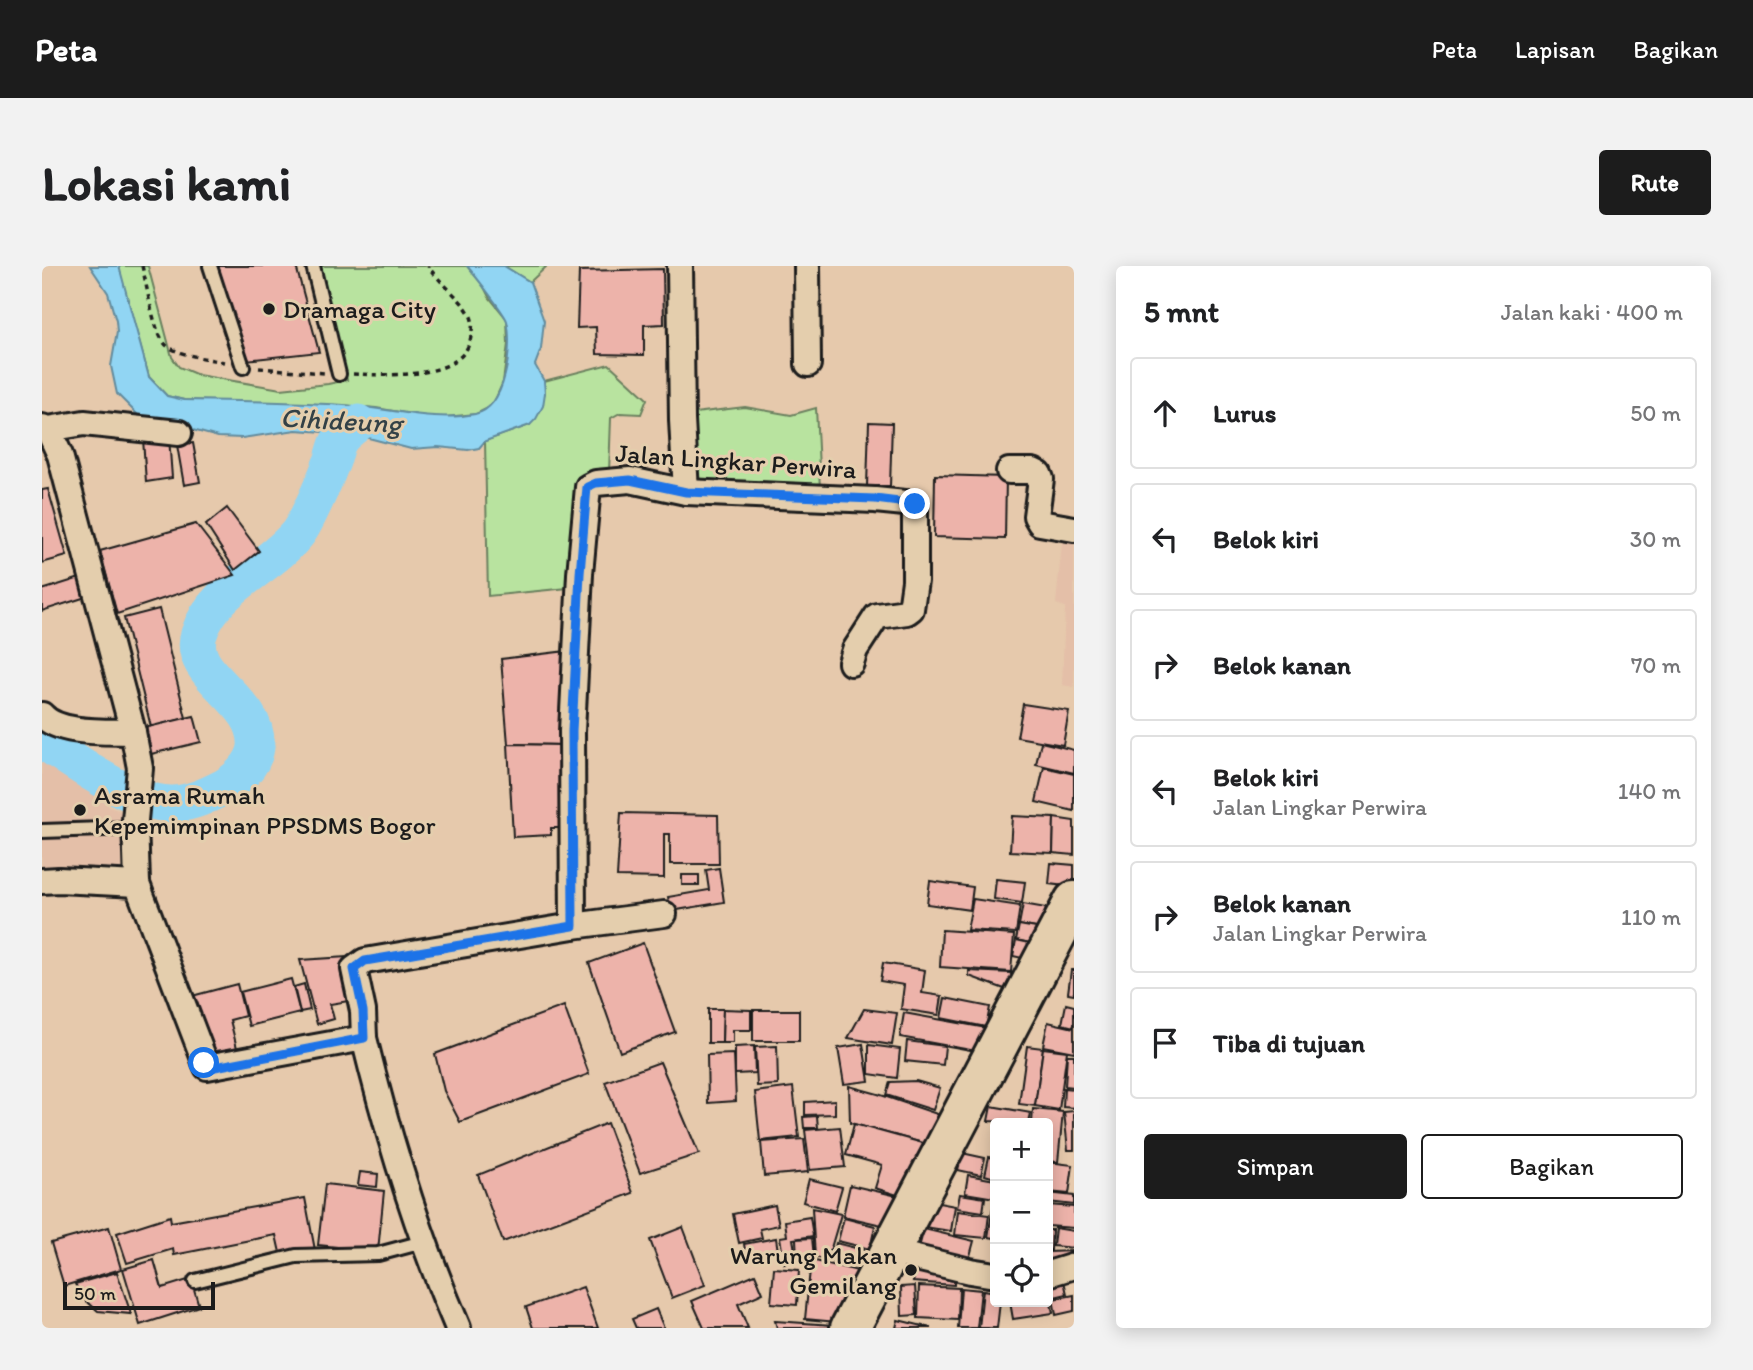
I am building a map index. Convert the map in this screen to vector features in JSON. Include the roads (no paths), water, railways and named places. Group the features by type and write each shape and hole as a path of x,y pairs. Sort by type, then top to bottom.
{"highway":[{"path":"850,1328 1074,901"}],"street":[{"path":"680,266 686,492"},
{"path":"807,266 808,364"},
{"path":"179,433 84,423 45,428 60,455 133,732 140,768 135,824 137,884 207,1067 364,1038"},
{"path":"1009,471 1033,471 1039,474 1041,479 1035,516 1040,523 1074,529"},
{"name":"Jalan Lingkar Perwira","path":"573,926 572,731 587,487 596,483 630,480 686,492 875,499 915,504 915,581 911,609 907,612 877,616 855,650 851,663"},
{"path":"42,715 46,720 76,729 133,732"},
{"path":"42,881 137,884"},
{"path":"458,1328 423,1242 375,1082 364,1038 363,1011 354,969 360,963 444,946 664,914"},
{"path":"891,1252 990,1274"},
{"path":"1053,1272 1074,1266"}],"lane":[{"path":"210,266 243,367"},
{"path":"313,266 339,374"},
{"path":"42,831 135,824"},
{"path":"195,1281 296,1256 379,1254 423,1242"}],"water":[{"name":"Cihideung","path":"90,266 119,266 149,377 167,396 184,400 333,404 445,417 475,414 486,409 500,389 508,360 507,321 467,266 504,266 530,282 544,321 541,349 535,365 544,381 543,406 530,425 485,441 479,448 468,450 438,447 411,449 353,434 296,430 242,438 218,437 138,415 117,394 111,366 117,332 116,321 108,293"}],"waterway":[{"name":"Cihideung","path":"42,740 105,781 159,803 181,803 206,796 240,775 255,753 254,730 247,715 203,663 198,649 199,634 216,604 298,533 320,491 339,441 358,423"}],"place":[{"name":"Dramaga City","path":"269,309"},
{"name":"Asrama Rumah Kepemimpinan PPSDMS Bogor","path":"80,810"},
{"name":"Warung Makan Gemilang","path":"911,1270"}]}
